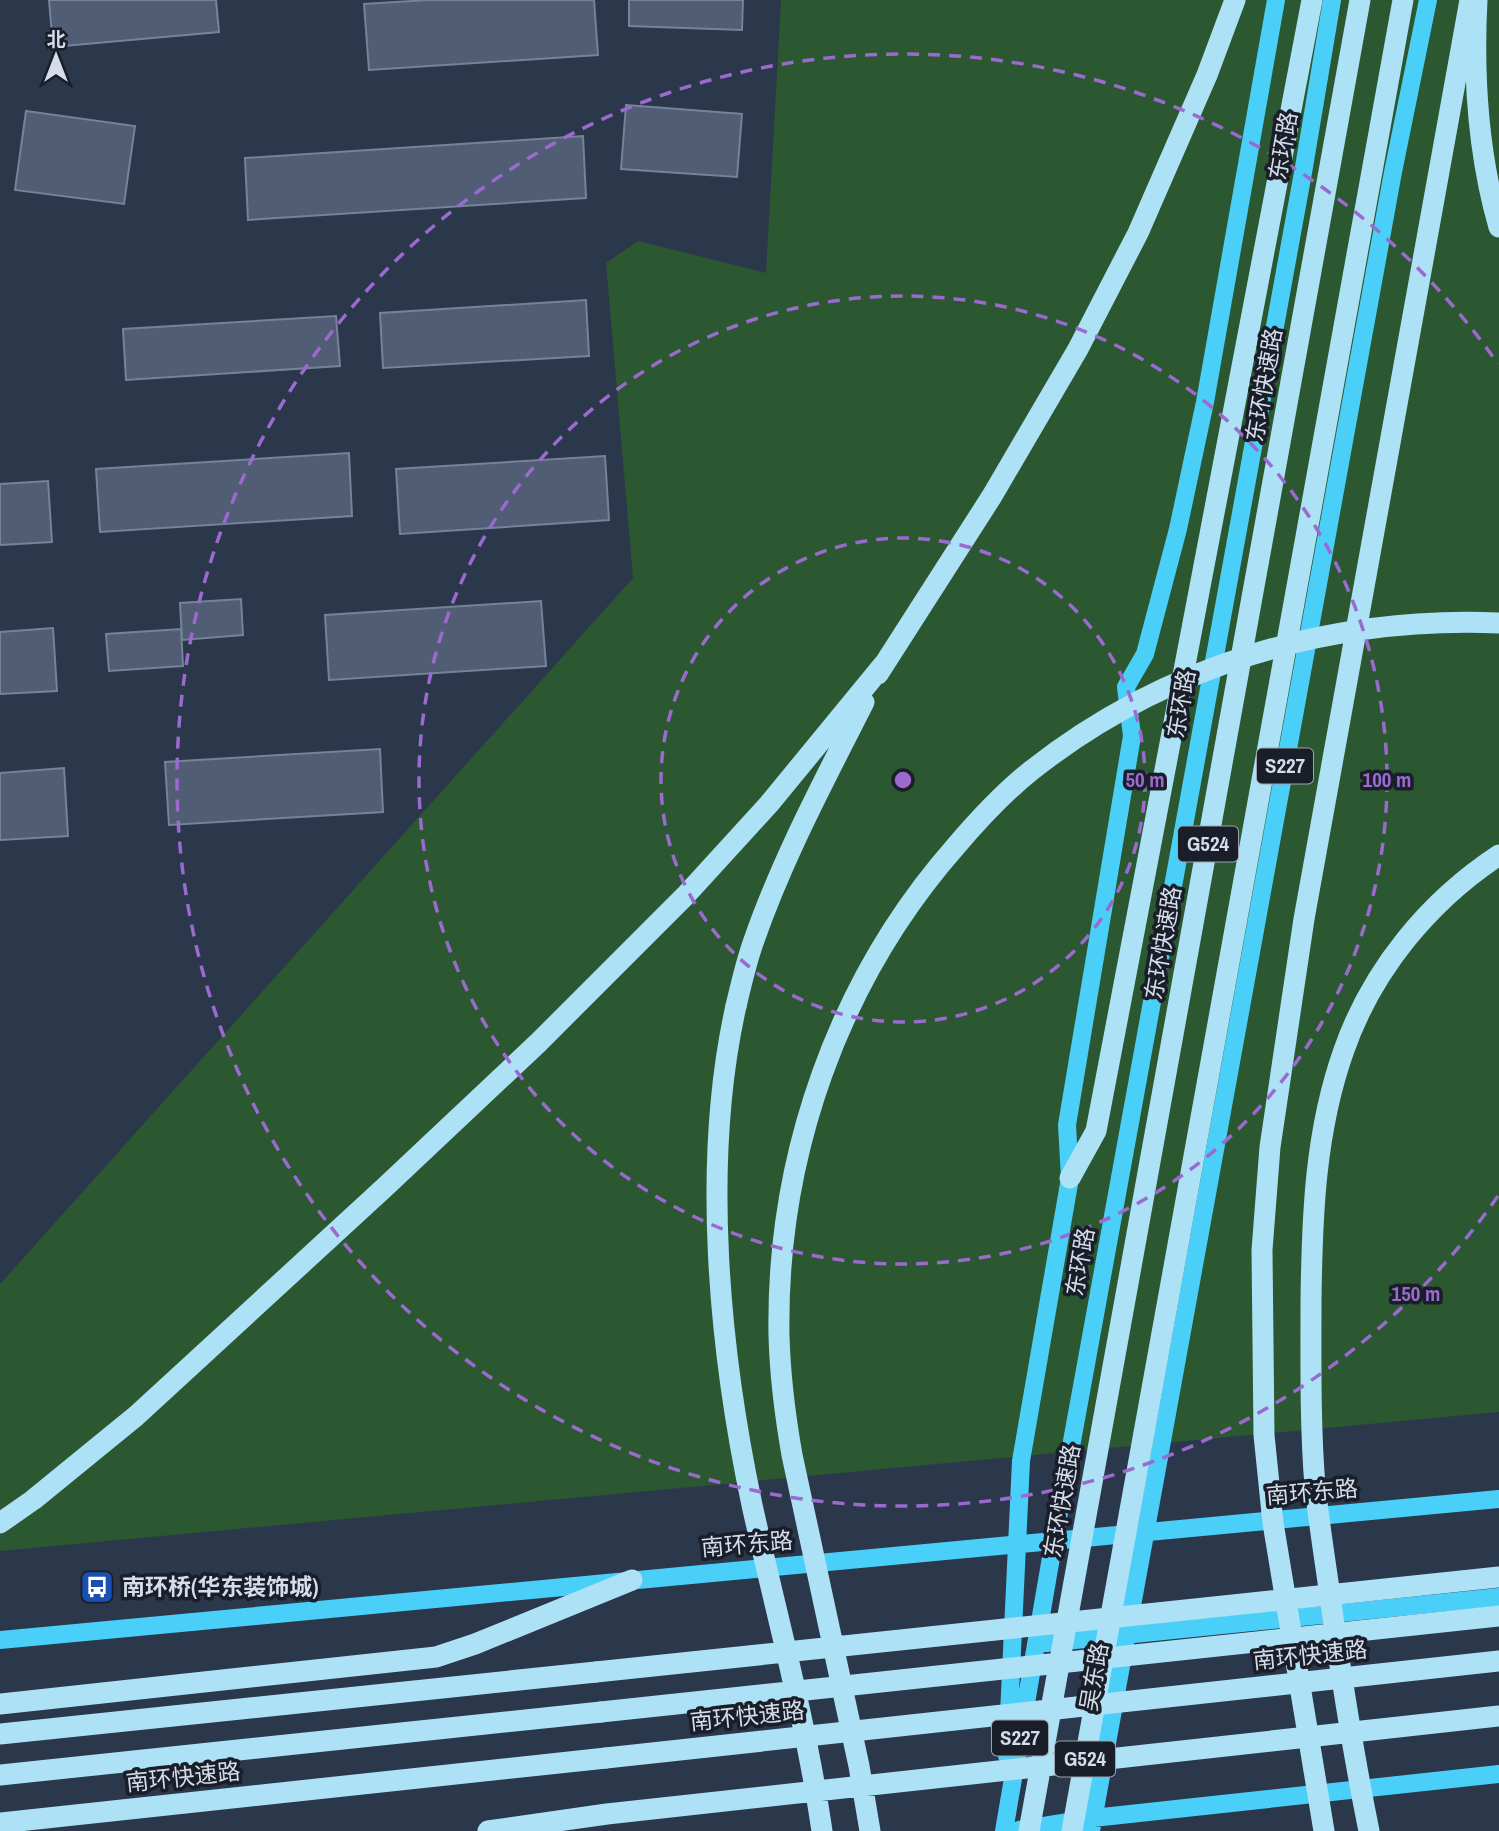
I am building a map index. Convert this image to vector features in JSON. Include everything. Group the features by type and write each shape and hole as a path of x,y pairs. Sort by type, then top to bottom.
{"highway":[{"path":"822,1831 813,1771 752,1502 731,1384 719,1245 718,1142 725,1054 752,945 797,833 884,664 992,496 1078,349 1138,233 1207,75 1235,0"},
{"path":"1070,1178 1096,1131 1312,0"},
{"name":"东环快速路","path":"1029,1831 1360,0"},
{"name":"G524","path":"1072,1831 1403,0"},
{"path":"1324,1831 1273,1523 1264,1434 1262,1250 1270,1147 1304,919 1470,0"},
{"path":"1477,0 1476,78 1483,158 1499,227"},
{"path":"870,1831 856,1753 792,1455 785,1416 779,1336 783,1244 793,1178 802,1139 826,1063 858,990 877,955 921,889 972,827 1029,772 1099,723 1213,667 1294,642 1378,627 1463,621 1499,623"},
{"path":"0,1523 33,1500 136,1416 538,1043 685,896 760,815 884,664"},
{"path":"1370,1831 1349,1730 1315,1486 1312,1249 1319,1154 1329,1100 1345,1048 1380,976 1397,950 1436,904 1499,855"},
{"path":"0,1734 1499,1577"},
{"path":"0,1704 436,1657 475,1644 632,1580"},
{"name":"南环快速路","path":"0,1775 1499,1616"},
{"name":"南环快速路","path":"0,1823 1499,1661"},
{"path":"488,1831 607,1814 1499,1716"}],"main road":[{"path":"1276,0 1203,415 1178,529 1145,654 1126,687 1132,736 1067,1125 1070,1178 1021,1461 1006,1831 1092,1825 1499,1774"},
{"name":"东环路","path":"1054,1540 1304,167 1332,0"},
{"name":"S227","path":"1145,1532 1393,172 1428,0"},
{"name":"南环东路","path":"0,1640 1499,1499"},
{"name":"吴东路","path":"1092,1825 1145,1532"},
{"name":"S227","path":"1006,1831 1054,1540"},
{"path":"1036,1644 1499,1597"}],"green space":[{"path":"781,0 1499,0 1499,1412 0,1551 0,1284 633,578 606,263 638,241 766,273"}],"building":[{"path":"49,0 216,0 219,32 53,47"},
{"path":"428,0 594,0 598,55 369,70 364,4"},
{"path":"629,0 743,0 742,30 629,26"},
{"path":"626,105 742,114 737,177 621,169"},
{"path":"26,111 135,126 124,204 15,190"},
{"path":"583,136 586,198 248,220 245,158"},
{"path":"586,300 589,356 383,368 380,313"},
{"path":"336,316 340,366 126,380 123,329"},
{"path":"349,453 352,516 100,532 96,469"},
{"path":"605,456 609,520 400,534 396,469"},
{"path":"48,481 52,542 0,545 0,484"},
{"path":"241,599 243,635 182,640 180,603"},
{"path":"541,601 546,666 329,680 325,615"},
{"path":"53,628 57,691 0,694 0,632"},
{"path":"181,629 183,666 109,671 106,634"},
{"path":"380,749 383,812 169,825 165,762"},
{"path":"64,768 68,836 0,840 0,773"}],"place":[{"name":"南环桥(华东装饰城)","path":"97,1587"}]}
